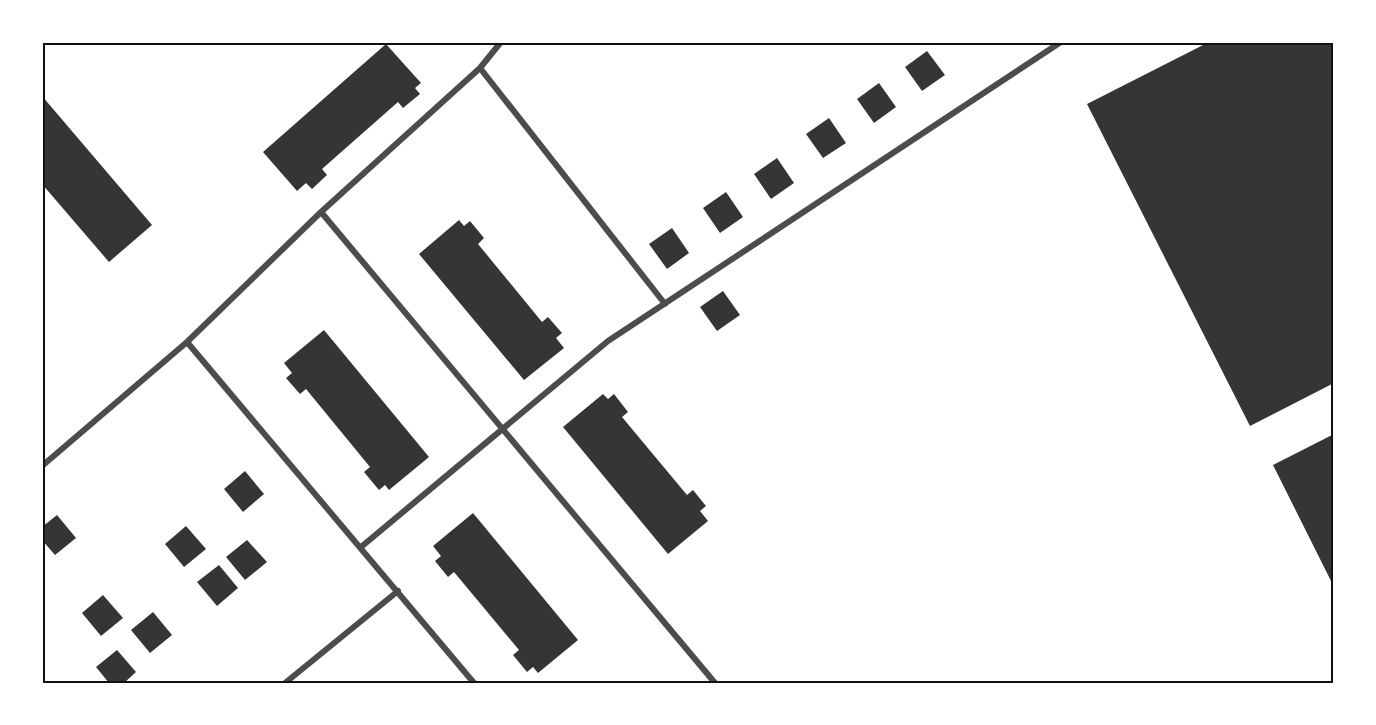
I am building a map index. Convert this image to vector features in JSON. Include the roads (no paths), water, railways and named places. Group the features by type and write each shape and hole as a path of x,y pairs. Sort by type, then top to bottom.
{"street":[{"path":"42,466 187,342 321,212 480,68 501,42"},
{"path":"361,547 504,431 608,341 1060,42"},
{"path":"480,68 665,304"},
{"path":"321,212 715,683"},
{"path":"187,342 474,683"},
{"path":"285,683 398,591"}]}
